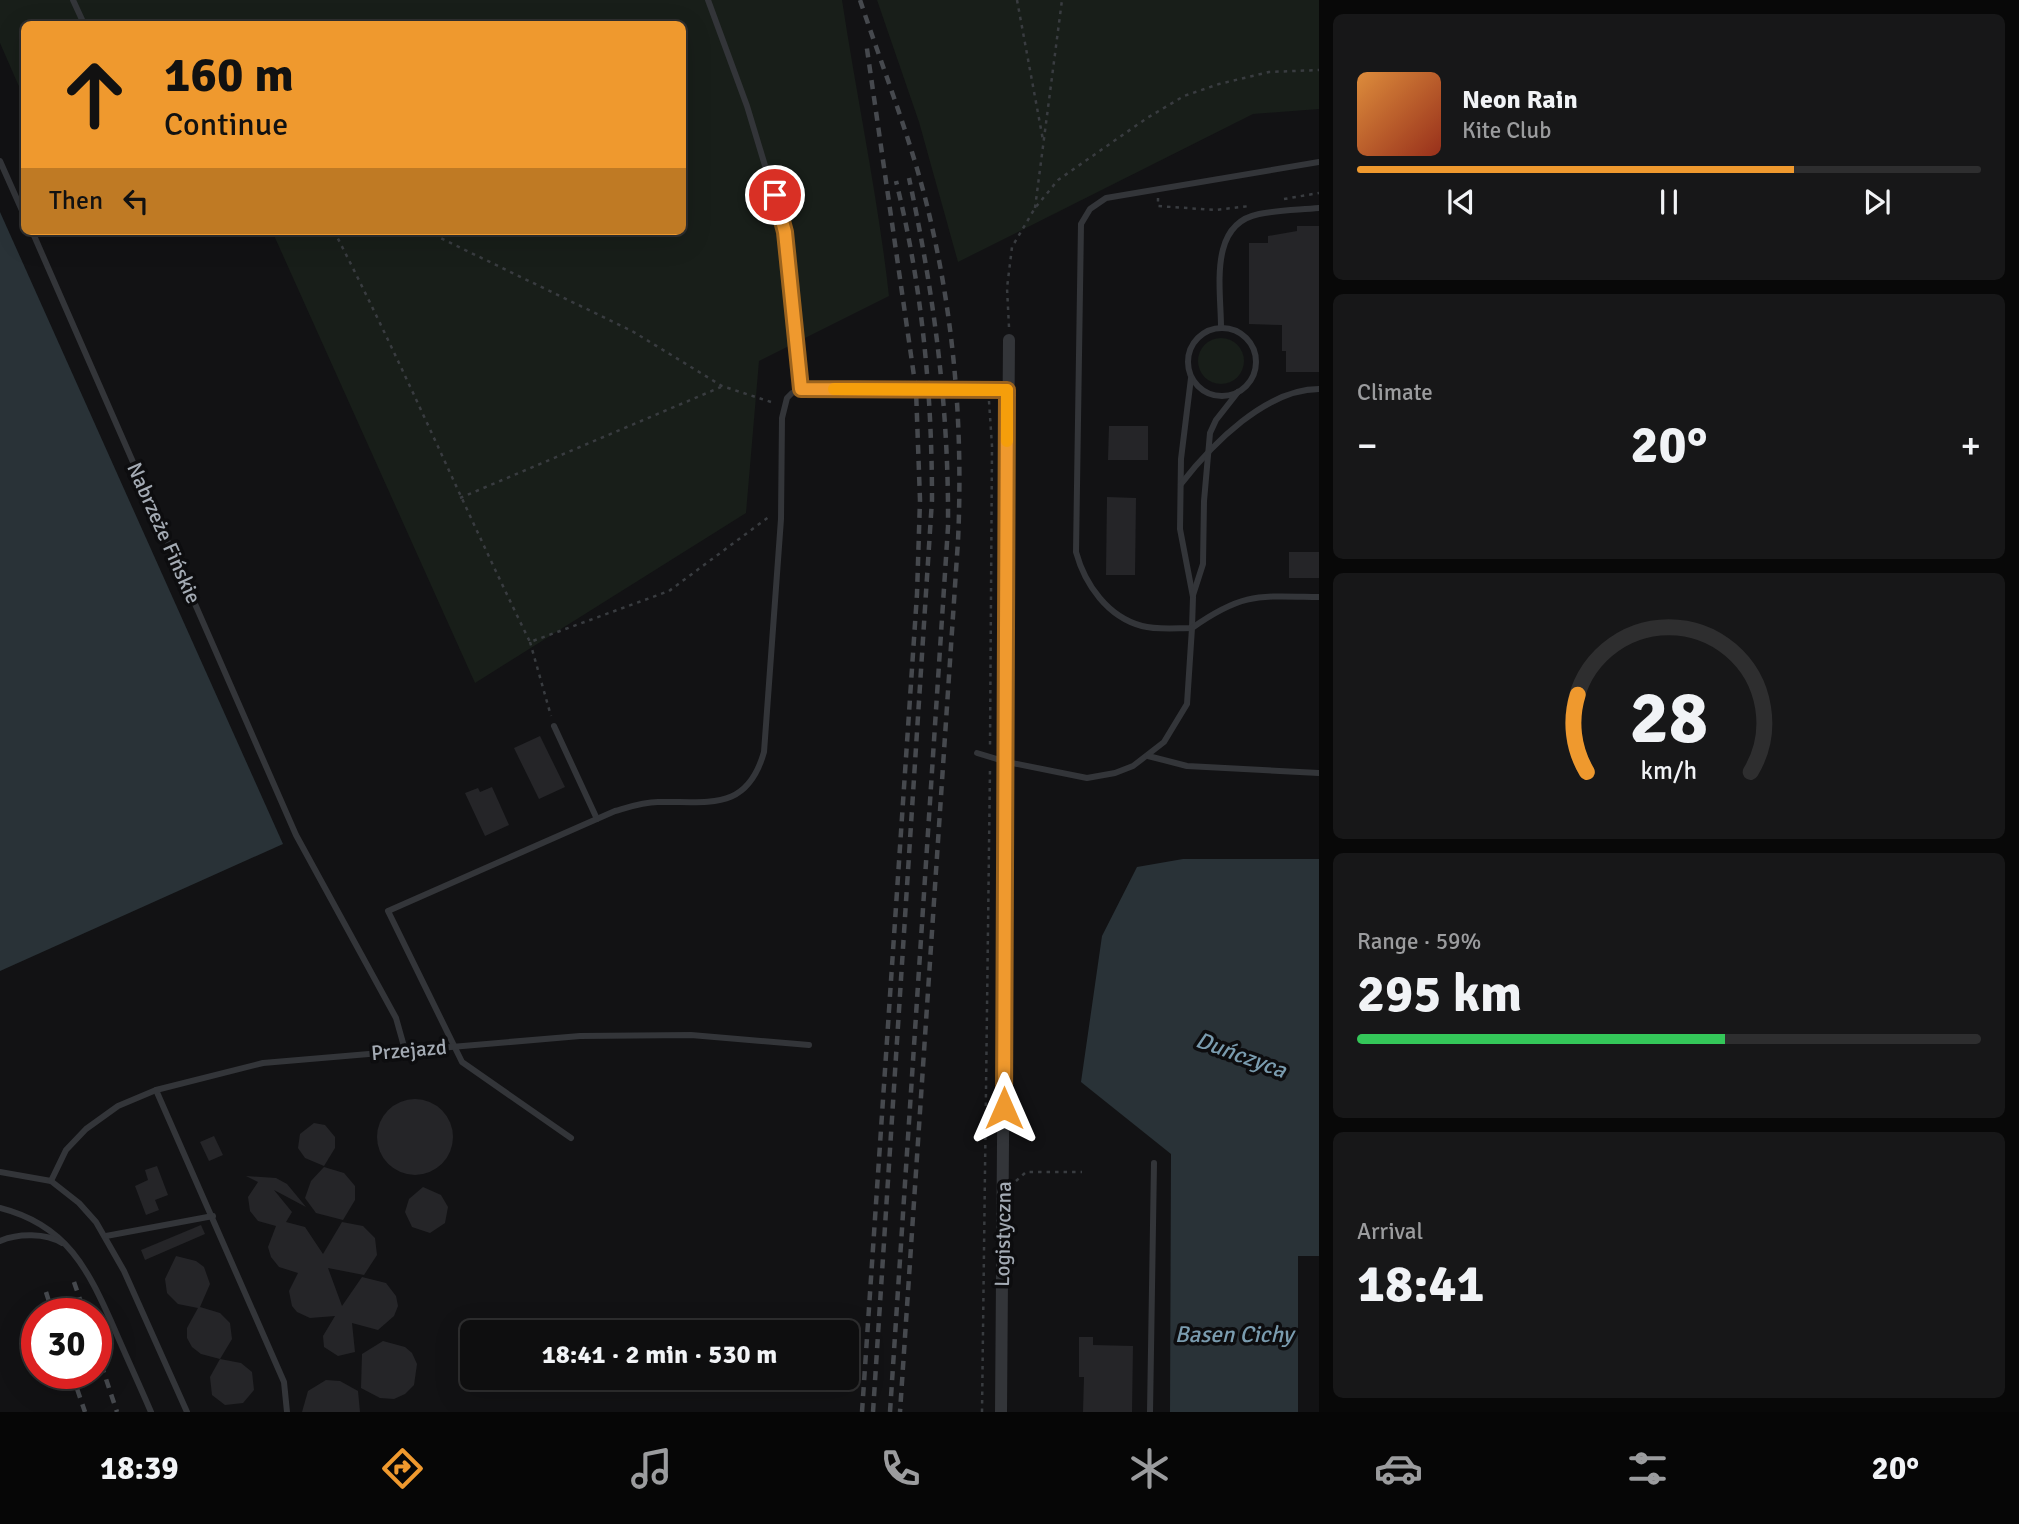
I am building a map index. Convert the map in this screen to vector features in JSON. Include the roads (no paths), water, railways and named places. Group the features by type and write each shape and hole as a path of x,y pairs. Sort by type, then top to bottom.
{"street":[{"name":"Logistyczna","path":"1001,1412 1009,340"}],"lane":[{"path":"73,0 83,21"},
{"path":"708,0 747,106 782,222 801,389"},
{"path":"0,161 21,208"},
{"path":"1319,162 1106,198 1090,209 1081,224 1076,552 1089,584 1115,613 1145,627 1192,628 1221,610 1254,596 1319,597"},
{"path":"1222,327 1221,255 1223,242 1229,233 1247,218 1258,214 1319,208"},
{"name":"Nabrzeże Fińskie","path":"34,235 296,835 396,1018 405,1050"},
{"path":"976,753 1087,778 1115,773 1148,756 1164,742 1187,704 1193,597 1182,549 1181,484 1191,378 1188,356 1192,345 1210,330 1222,327 1243,335 1251,344 1255,355 1252,376 1216,420 1207,451 1203,564 1193,597"},
{"path":"1191,378 1198,387 1217,396 1238,392"},
{"path":"571,1138 462,1062 388,911 615,811 654,802 720,801 733,797 753,779 760,767 766,738 781,508 784,406 792,393 801,389 1007,390"},
{"path":"1181,484 1207,451 1272,401 1290,392 1319,389"},
{"path":"554,726 597,819"},
{"path":"1148,756 1187,766 1319,774"},
{"name":"Przejazd","path":"51,1181 66,1150 86,1129 118,1106 156,1090 262,1063 630,1034 691,1035 809,1045"},
{"path":"156,1090 284,1382 287,1412"},
{"path":"1150,1412 1154,1163"},
{"path":"0,1172 51,1181 79,1203 106,1236 187,1412"},
{"path":"0,1208 35,1220 68,1247 93,1282 151,1412"},
{"path":"106,1236 213,1216"},
{"path":"0,1241 13,1236 34,1236 60,1241 68,1247"}],"water":[{"path":"0,212 283,844 0,971"},
{"path":"1183,859 1319,859 1319,1256 1298,1256 1298,1412 1170,1412 1171,1154 1081,1082 1102,936 1137,867"}],"railway":[{"path":"860,0 907,135 930,218 946,298 958,419 958,541 900,1412"},
{"path":"862,1412 917,594 920,500 916,390 866,42"},
{"path":"890,1412 948,527 943,395 933,308 909,178"},
{"path":"873,1412 932,500 924,339 913,260 896,181"},
{"path":"74,1282 80,1298"},
{"path":"46,1292 48,1298"},
{"path":"77,1389 85,1412"},
{"path":"109,1389 117,1412"}],"water label":[{"name":"Duńczyca","path":"1241,1055"},
{"name":"Basen Cichy","path":"1234,1334"}]}
